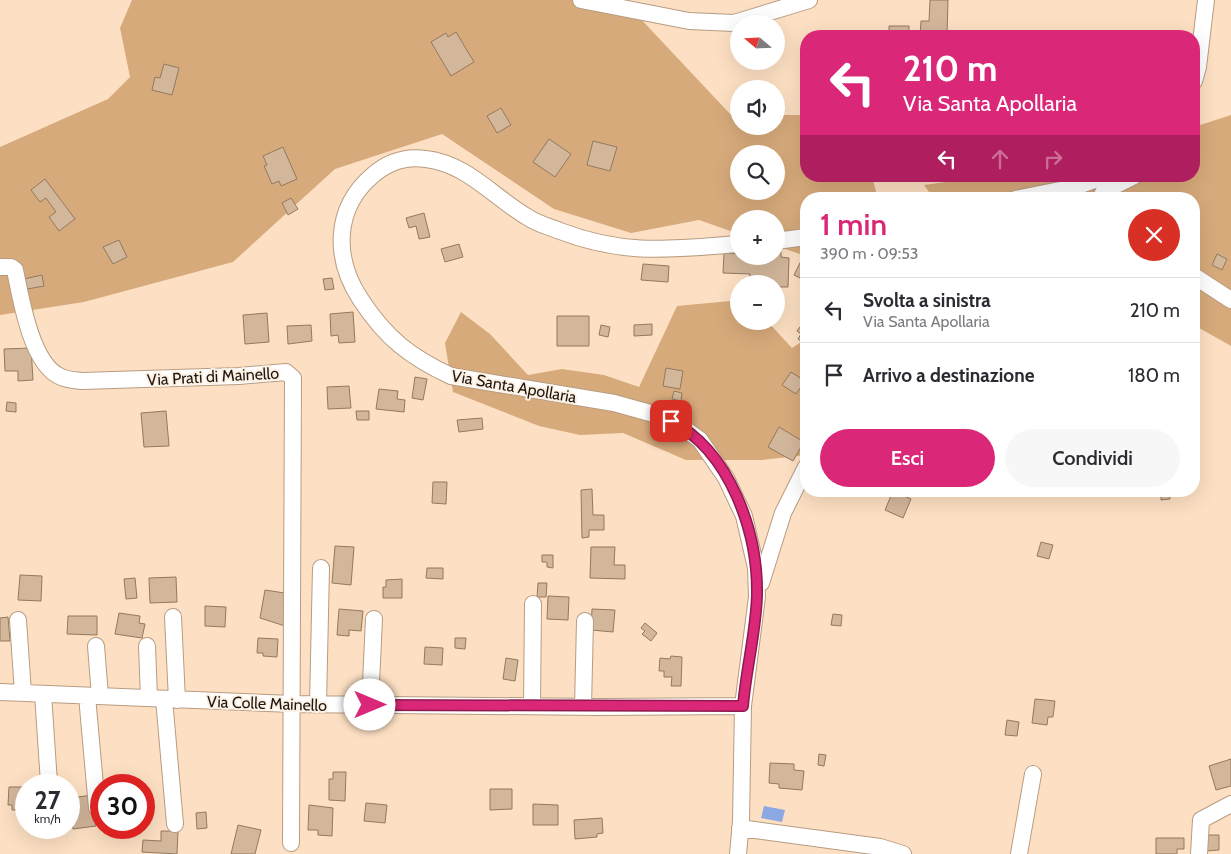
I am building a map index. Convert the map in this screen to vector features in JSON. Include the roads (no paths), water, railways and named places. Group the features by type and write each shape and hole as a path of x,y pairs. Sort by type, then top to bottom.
{"street":[{"path":"581,0 689,22 734,23 808,0"},
{"path":"1200,50 1206,0"},
{"name":"Via Santa Apollaria","path":"730,245 637,250 601,244 530,219 456,167 425,158 398,161 385,166 373,175 351,199 344,214 342,230 342,247 346,267 358,296 389,338 427,365 451,376 474,381 640,409 681,426 700,440 726,478 744,516 756,568 757,597 743,706 738,854"},
{"path":"1049,192 1089,182"},
{"path":"1104,192 1122,182"},
{"path":"785,240 800,238"},
{"name":"Via Prati di Mainello","path":"0,267 10,267 15,270 38,353 47,367 60,377 82,381 239,376 286,372 292,375 294,381 293,704"},
{"path":"1200,280 1231,300"},
{"path":"757,597 777,526 800,478"},
{"path":"318,704 321,568"},
{"path":"532,706 533,604"},
{"path":"173,617 164,699 175,824"},
{"path":"370,705 374,619"},
{"path":"18,620 22,693"},
{"path":"582,707 585,621"},
{"path":"96,646 94,696 96,774"},
{"path":"146,646 164,699"},
{"name":"Via Colle Mainello","path":"0,692 293,704 582,707 743,706"},
{"path":"42,694 48,774"},
{"path":"291,843 293,704"},
{"path":"1019,854 1033,774"},
{"path":"1199,854 1201,820 1231,804"},
{"path":"740,828 880,847 903,854"}],"water":[{"path":"764,806 785,810 782,822 761,818"}]}
